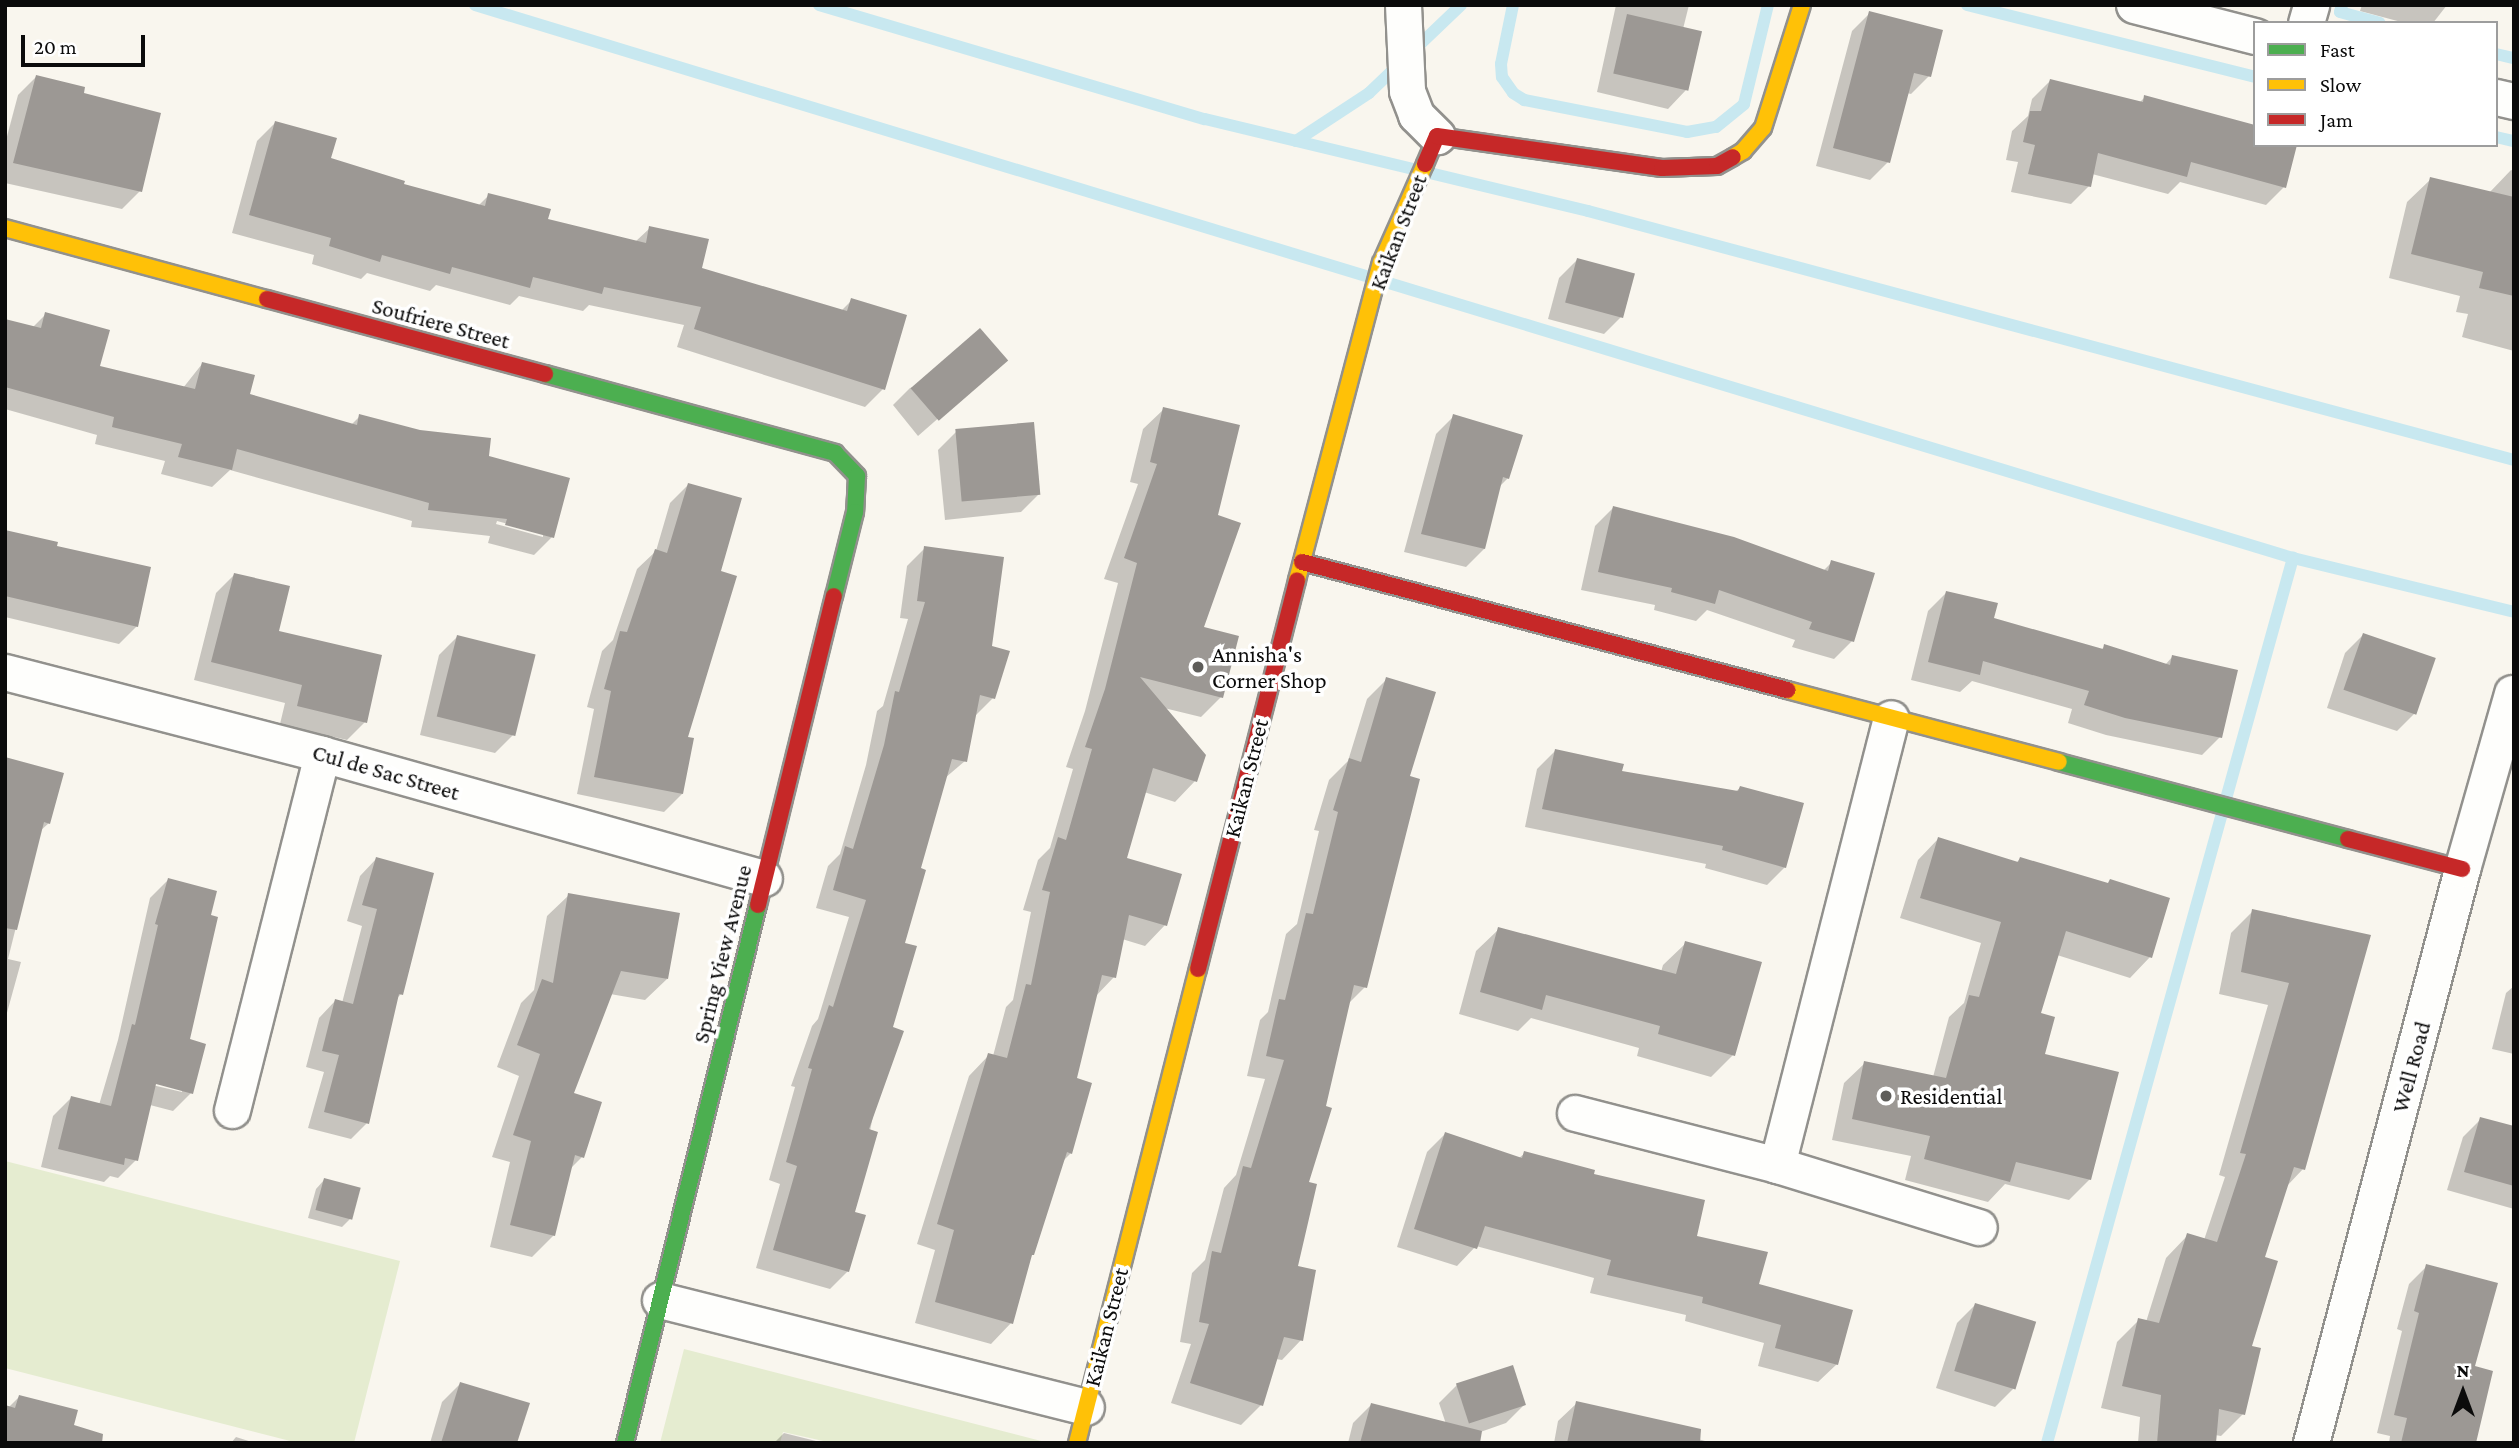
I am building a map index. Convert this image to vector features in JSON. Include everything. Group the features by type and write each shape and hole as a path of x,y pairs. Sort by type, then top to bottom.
{"street":[{"path":"1403,19 1408,91 1416,114 1437,136 1662,168 1717,166 1743,151 1763,128 1802,5"},
{"path":"2134,5 2253,35"},
{"name":"Kaikan Street","path":"1077,1443 1381,263 1437,136"},
{"name":"Soufriere Street","path":"5,228 835,453 857,476"},
{"name":"Spring View Avenue","path":"625,1443 855,512 857,476"},
{"path":"1302,562 2462,869"},
{"name":"Cul de Sac Street","path":"5,672 323,754 764,878"},
{"name":"Well Road","path":"2311,1443 2462,869 2512,693"},
{"path":"1777,1164 1891,718"},
{"path":"232,1110 323,754"},
{"path":"1575,1113 1777,1164 1979,1227"},
{"path":"660,1300 1086,1407"}],"green space":[{"path":"5,1161 400,1261 354,1443 298,1443 5,1368"},
{"path":"684,1349 1049,1443 832,1443 783,1432 780,1443 660,1443"}],"building":[{"path":"1869,11 1943,30 1931,77 1914,73 1890,163 1833,148"},
{"path":"1627,14 1702,31 1688,91 1613,73"},
{"path":"36,75 85,87 84,93 161,113 142,192 13,163"},
{"path":"2050,79 2143,102 2144,95 2253,124 2253,147 2296,147 2286,188 2191,162 2187,177 2098,153 2091,187 2028,174 2035,145 2023,142 2030,111 2041,111"},
{"path":"275,121 337,138 331,158 405,181 404,184 485,206 488,193 551,209 548,219 646,243 649,226 709,239 702,268 847,311 851,298 907,315 885,390 694,329 701,307 604,287 602,294 533,277 530,288 452,267 450,274 382,255 380,262 329,246 331,238 249,215"},
{"path":"2430,177 2514,197 2514,296 2479,288 2483,272 2411,254"},
{"path":"1577,258 1635,274 1623,318 1565,302"},
{"path":"45,312 110,330 100,366 195,389 202,362 255,375 250,394 357,425 359,414 420,430 491,438 489,456 570,478 554,538 505,525 507,519 428,510 429,503 237,449 232,470 178,457 182,444 112,427 114,417 5,387 5,319 41,328"},
{"path":"980,328 1008,360 939,421 911,388"},
{"path":"1163,407 1240,425 1218,515 1241,523 1204,627 1239,636 1223,698 1140,677 1206,755 1197,782 1153,768 1127,858 1182,874 1167,926 1129,915 1116,978 1102,975 1077,1078 1092,1083 1072,1154 1067,1152 1032,1255 1013,1324 935,1302 954,1230 937,1224 988,1053 1007,1058 1026,984 1031,985 1050,892 1042,890 1058,837 1066,840 1092,749 1085,747 1105,689 1137,563 1124,558 1157,464 1150,462"},
{"path":"1453,414 1523,435 1509,479 1503,477 1485,549 1421,534"},
{"path":"1034,422 1040,495 962,502 955,429"},
{"path":"688,483 742,498 721,571 737,576 688,737 694,738 683,794 594,777 611,691 604,689 620,631 627,632 655,549 667,553"},
{"path":"1613,506 1734,537 1828,571 1831,560 1875,573 1854,642 1809,629 1812,622 1719,590 1715,604 1671,592 1672,588 1598,572"},
{"path":"5,530 58,542 57,546 151,567 138,627 5,596"},
{"path":"924,546 1004,557 992,646 1010,651 995,699 980,695 967,762 952,759 921,868 926,870 905,943 917,946 893,1027 904,1031 869,1129 878,1132 855,1212 866,1215 849,1272 773,1250 797,1166 786,1162 812,1069 808,1068 829,1005 833,1007 866,900 833,890 845,846 853,849 884,745 895,691 899,692 925,602 917,601"},
{"path":"234,573 290,586 279,631 382,655 367,723 297,706 302,685 211,662"},
{"path":"1946,591 1998,603 1994,618 2103,649 2104,644 2170,665 2172,655 2238,670 2222,738 2125,718 2084,705 2089,691 1983,661 1980,675 1928,662"},
{"path":"2363,633 2436,658 2416,715 2343,690"},
{"path":"457,635 536,655 515,736 437,717"},
{"path":"1386,677 1436,692 1410,776 1420,779 1367,988 1354,985 1326,1106 1332,1108 1309,1182 1317,1184 1298,1266 1316,1270 1303,1341 1284,1337 1263,1406 1190,1383 1209,1324 1199,1322 1212,1251 1221,1253 1243,1166 1251,1168 1284,1060 1266,1056 1279,999 1285,1000 1306,913 1313,914 1338,812 1333,810 1349,758 1361,762"},
{"path":"1555,749 1624,764 1622,771 1738,791 1740,786 1804,803 1786,868 1722,850 1723,846 1542,809"},
{"path":"5,757 64,773 50,824 44,822 17,930 5,928"},
{"path":"1938,837 2018,862 2020,857 2108,883 2110,879 2170,898 2152,958 2066,931 2041,1013 2055,1017 2045,1054 2119,1072 2091,1180 2016,1162 2010,1182 1924,1159 1930,1136 1852,1119 1864,1061 1946,1078 1969,995 1979,997 2001,922 1920,898"},
{"path":"376,857 434,873 403,995 399,994 369,1124 324,1112 339,1055 322,1051 335,999 353,1004 377,909 362,905"},
{"path":"168,878 217,891 211,915 218,917 190,1039 206,1044 193,1094 156,1084 138,1161 125,1158 124,1165 58,1149 71,1096 111,1106 132,1024 135,1025 158,925 155,924"},
{"path":"568,893 680,913 668,979 621,971 574,1093 602,1102 584,1158 575,1155 555,1236 510,1225 531,1141 513,1135 540,1054 517,1045 542,979 553,983"},
{"path":"2252,909 2371,935 2305,1170 2294,1167 2265,1257 2278,1261 2252,1346 2261,1348 2245,1415 2219,1409 2216,1443 2157,1443 2161,1395 2122,1386 2138,1318 2159,1323 2187,1233 2217,1242 2246,1154 2240,1153 2289,983 2241,972"},
{"path":"1498,927 1676,974 1685,941 1762,962 1735,1056 1658,1034 1660,1026 1546,995 1542,1010 1480,992"},
{"path":"2480,1117 2514,1126 2514,1186 2464,1172"},
{"path":"1445,1132 1522,1158 1524,1151 1595,1170 1594,1174 1705,1200 1697,1236 1768,1252 1759,1284 1853,1310 1838,1365 1775,1348 1781,1325 1702,1303 1703,1297 1607,1275 1611,1260 1485,1226 1477,1249 1414,1229"},
{"path":"324,1178 361,1188 352,1220 315,1210"},
{"path":"2426,1264 2498,1283 2475,1366 2493,1371 2476,1443 2401,1443 2407,1418 2394,1415 2419,1313 2414,1311"},
{"path":"1975,1303 2036,1322 2015,1390 1954,1371"},
{"path":"1513,1365 1526,1405 1469,1423 1456,1384"},
{"path":"460,1382 530,1403 517,1443 441,1443"},
{"path":"19,1395 78,1410 74,1425 103,1434 102,1443 5,1443 5,1405 15,1408"},
{"path":"1576,1401 1701,1429 1700,1443 1567,1443"},
{"path":"1371,1403 1482,1431 1480,1443 1360,1443"}],"waterway":[{"path":"475,5 2293,558 2514,612"},
{"path":"819,5 1205,119 1588,211 2514,460"},
{"path":"1296,141 1369,93 1461,5"},
{"path":"1513,5 1501,64 1502,77 1513,93 1524,100 1687,132 1716,127 1744,104 1768,5"},
{"path":"1967,5 2253,76"},
{"path":"2342,5 2340,12 2373,21"},
{"path":"2498,54 2514,58"},
{"path":"2498,137 2514,141"},
{"path":"2047,1443 2293,558"}],"traffic: fast":[{"path":"545,374 835,453 857,476 855,512 834,596"},
{"path":"2059,762 2348,839"},
{"path":"625,1443 758,905"}],"traffic: slow":[{"path":"1733,157 1743,151 1763,128 1802,5"},
{"path":"1297,580 1381,263 1425,164"},
{"path":"5,228 267,299"},
{"path":"1787,690 2059,762"},
{"path":"1077,1443 1198,969"}],"traffic: jam":[{"path":"1425,164 1437,136 1662,168 1717,166 1733,157"},
{"path":"267,299 545,374"},
{"path":"1302,562 1787,690"},
{"path":"1198,969 1297,580"},
{"path":"758,905 834,596"},
{"path":"2348,839 2462,869"}],"place":[{"name":"Annisha's Corner Shop","path":"1198,667"},
{"name":"Residential","path":"1886,1096"}]}
